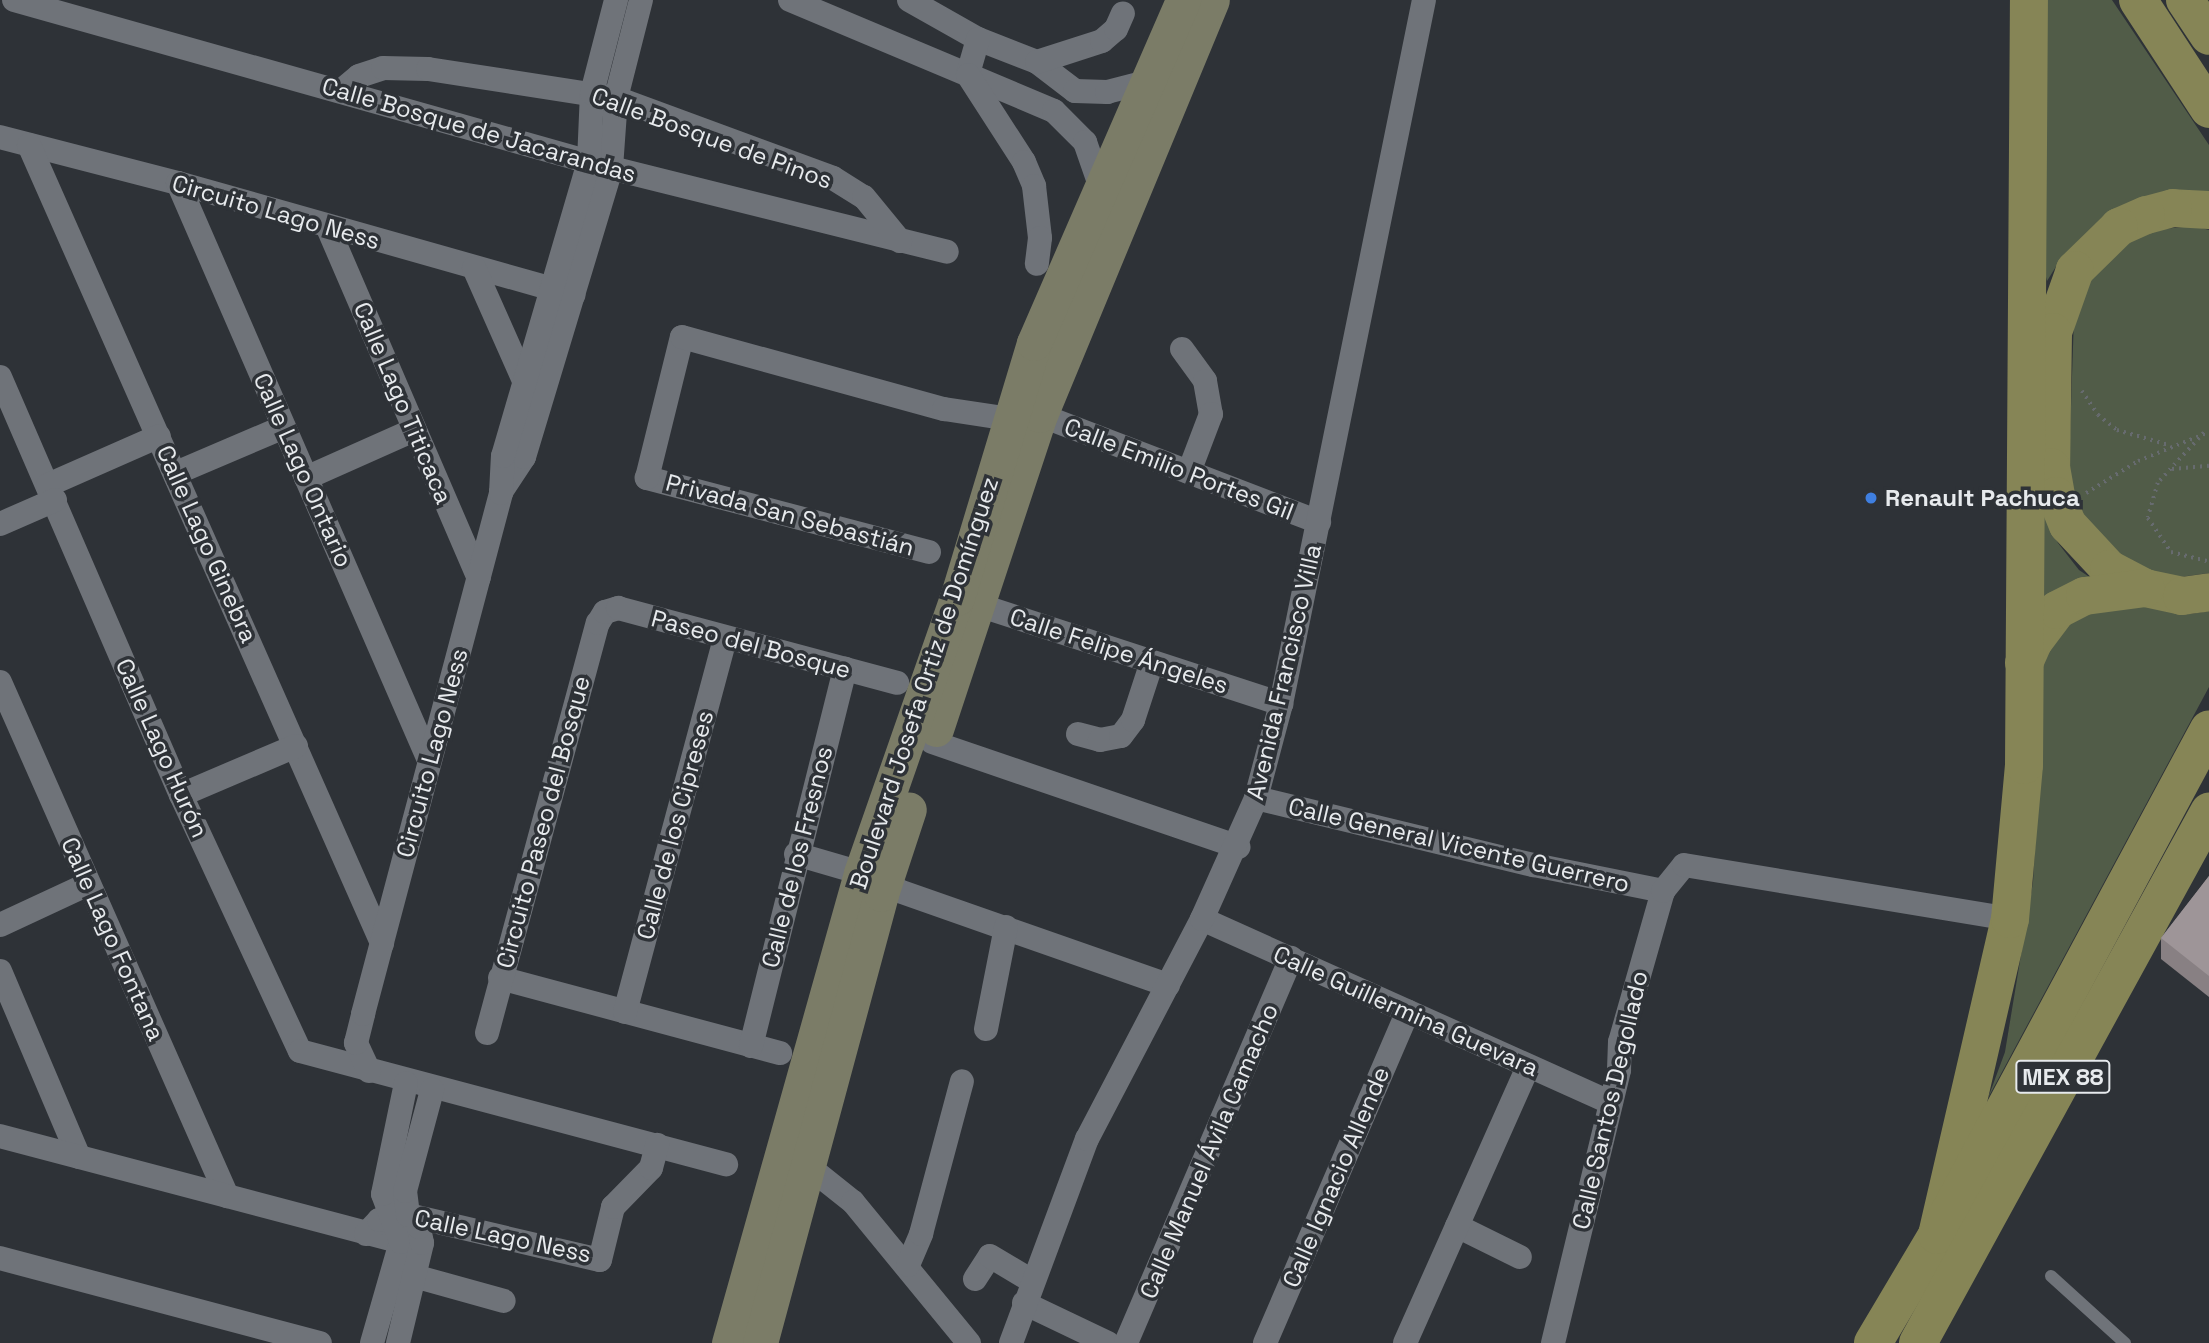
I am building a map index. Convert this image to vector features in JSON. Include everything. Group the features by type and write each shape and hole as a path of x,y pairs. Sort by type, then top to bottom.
{"main road":[{"path":"1937,1235 2010,919 2024,765 2029,0"},
{"path":"2138,0 2209,109"},
{"path":"2185,0 2209,36"},
{"path":"2209,210 2172,208 2119,227 2075,270 2053,332 2051,467 2056,496 2084,547 2109,569 2146,588 2182,596 2209,592"},
{"path":"2023,667 2034,640 2057,610 2085,596 2146,588"},
{"name":"MEX 88","path":"1873,1343 1937,1235 2209,729"},
{"name":"MEX 88","path":"1918,1343 2209,811"}],"street":[{"name":"Calle Bosque de Jacarandas","path":"14,0 600,164 947,252"},
{"name":"Circuito Lago Ness","path":"501,493 524,457 562,292 600,164 604,96 616,0"},
{"name":"Circuito Lago Ness","path":"604,96 641,0"},
{"path":"790,0 1025,99 1072,124 1085,142 1100,185"},
{"path":"909,0 978,39 1037,62 1062,83 1089,94 1146,82"},
{"name":"Boulevard Josefa Ortiz de Domínguez","path":"729,1343 969,601 1007,477 1018,423 1063,276 1100,185 1183,0"},
{"name":"Boulevard Josefa Ortiz de Domínguez","path":"1063,276 1212,0"},
{"name":"Avenida Francisco Villa","path":"1011,1343 1087,1139 1238,847 1256,798 1281,704 1424,0"},
{"path":"1037,62 1102,41 1116,29 1123,13"},
{"path":"978,39 968,75 1011,140 1034,186 1040,238 1063,276"},
{"path":"1011,140 1037,62"},
{"name":"Calle Bosque de Pinos","path":"341,91 359,76 383,68 428,69 604,96 832,178 864,197 900,241"},
{"name":"Circuito Lago Ness","path":"0,137 178,183 328,228 562,292"},
{"name":"Calle Lago Ginebra","path":"29,145 382,943"},
{"name":"Calle Lago Ontario","path":"178,183 428,758"},
{"name":"Calle Lago Titicaca","path":"328,228 479,578"},
{"path":"474,268 525,383"},
{"name":"Circuito Lago Ness","path":"369,1071 356,1043 363,1014 428,758 501,493 503,456 525,383 562,292"},
{"name":"Privada San Sebastián","path":"929,552 647,478 682,337 944,409 1018,423"},
{"path":"1182,349 1205,381 1211,414 1189,472"},
{"name":"Calle Lago Hurón","path":"0,377 181,795 299,1051 401,1081"},
{"name":"Calle Emilio Portes Gil","path":"1018,423 1189,472 1319,523"},
{"path":"176,473 284,427"},
{"path":"306,478 414,430"},
{"path":"0,524 51,493 159,436"},
{"name":"Boulevard Josefa Ortiz de Domínguez","path":"760,1343 809,1167 877,885 932,742 969,601"},
{"name":"Calle Felipe Ángeles","path":"969,601 1281,704"},
{"name":"Paseo del Bosque","path":"605,612 618,608 897,683"},
{"name":"Circuito Paseo del Bosque","path":"487,1033 598,623 605,612"},
{"name":"Calle de los Cipreses","path":"625,1012 725,638"},
{"path":"1078,734 1100,740 1121,736 1133,720 1152,662"},
{"name":"Calle de los Fresnos","path":"751,1046 794,862 845,669"},
{"name":"Calle Lago Fontana","path":"0,682 227,1196"},
{"path":"932,742 1238,847"},
{"path":"181,795 296,746"},
{"name":"Calle General Vicente Guerrero","path":"1256,798 1662,891"},
{"path":"794,862 877,885 1006,927 1168,985"},
{"name":"Calle Santos Degollado","path":"1553,1343 1611,1103 1620,1042 1662,891 1684,865 2010,919"},
{"path":"0,925 88,884"},
{"name":"Calle Guillermina Guevara","path":"1202,919 1611,1103"},
{"path":"986,1029 1006,927"},
{"name":"Calle Manuel Ávila Camacho","path":"1126,1343 1291,958"},
{"path":"0,971 79,1157"},
{"path":"500,978 780,1054"},
{"name":"Calle Ignacio Allende","path":"1265,1343 1408,1011"},
{"path":"363,1014 374,1049 401,1081 726,1164"},
{"path":"1405,1343 1528,1067"},
{"path":"398,1343 422,1243 419,1227 401,1215 383,1194 401,1081"},
{"path":"908,1265 921,1234 962,1081"},
{"path":"372,1343 401,1242 401,1215 405,1191 432,1090"},
{"path":"0,1136 401,1242"},
{"name":"Calle Lago Ness","path":"366,1234 379,1220 401,1215 600,1260 612,1207 651,1168 657,1145"},
{"path":"809,1167 853,1202 908,1265 969,1343"},
{"path":"1457,1226 1520,1257"},
{"path":"975,1279 990,1256 1028,1292 1108,1343"},
{"path":"0,1258 320,1343"},
{"path":"414,1276 504,1301"}],"lane":[{"path":"2051,1276 2125,1343"}],"path":[{"path":"2078,382 2098,415 2118,429 2171,446"},
{"path":"2084,495 2171,446 2206,433"},
{"path":"2206,433 2158,483 2148,518 2171,552 2209,562"},
{"path":"2170,469 2209,466"}],"green space":[{"path":"2045,0 2112,0 2209,145 2209,191 2108,212 2062,257 2047,281 2043,265"},
{"path":"2195,226 2209,230 2209,573 2173,578 2131,565 2083,515 2073,492 2069,466 2074,317 2086,283 2132,240 2162,229"},
{"path":"2042,511 2058,543 2079,570 2103,586 2040,617"},
{"path":"2129,604 2191,614 2209,611 2209,687 1988,1098 2005,1052 2033,882 2039,781 2039,655 2068,615"}],"building":[{"path":"2209,876 2209,976 2161,938"}],"place":[{"name":"Renault Pachuca","path":"1871,498"}]}
